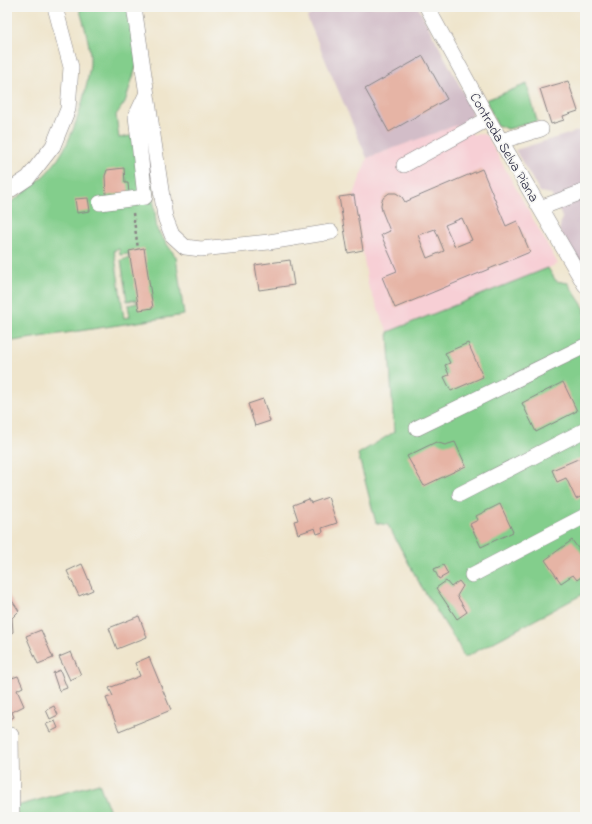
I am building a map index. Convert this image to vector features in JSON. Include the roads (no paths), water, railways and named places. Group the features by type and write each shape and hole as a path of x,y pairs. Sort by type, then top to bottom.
{"street":[{"path":"7,192 28,178 53,146 68,109 71,67 55,7"},
{"path":"134,7 164,217 172,235 185,247 201,249 254,244 331,232"},
{"name":"Contrada Selva Piana","path":"427,7 500,141 540,208 581,269 585,285"},
{"path":"100,203 145,197 136,116 146,95"},
{"path":"404,165 488,119"},
{"path":"500,141 541,129"},
{"path":"540,208 585,191"},
{"path":"417,428 585,346"},
{"path":"460,494 585,430"},
{"path":"472,574 585,516"},
{"path":"11,735 12,817"}]}
